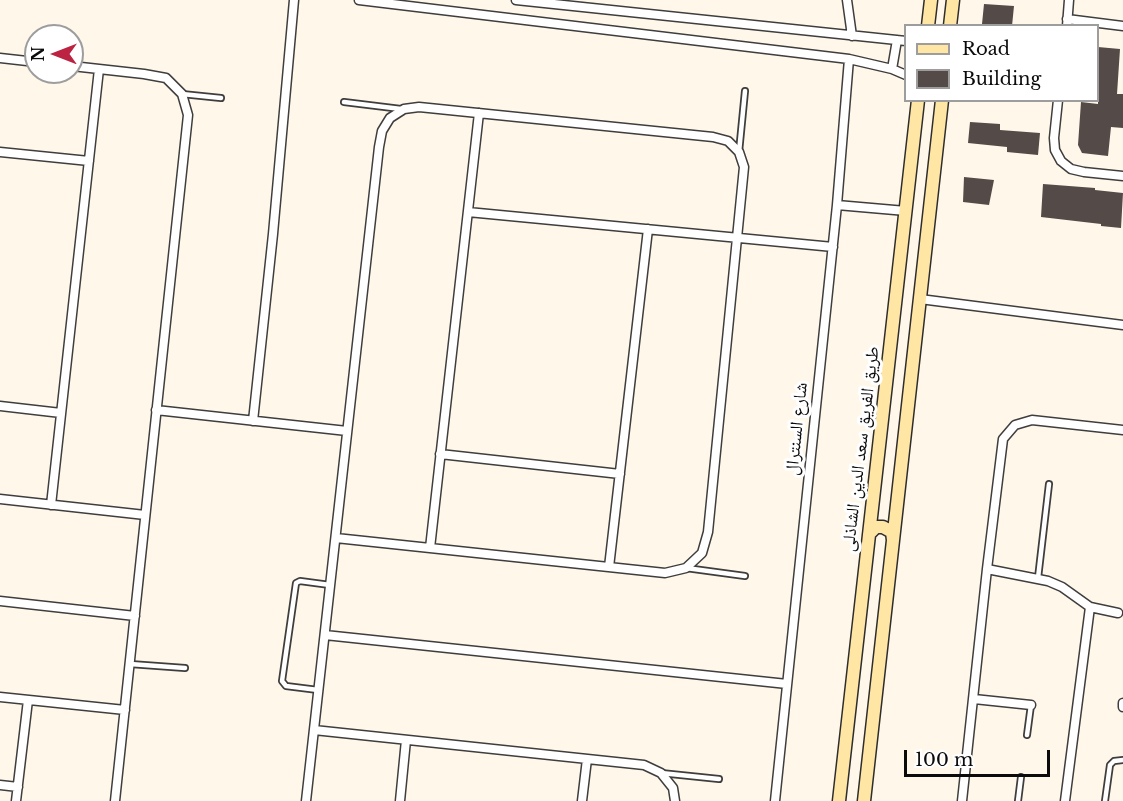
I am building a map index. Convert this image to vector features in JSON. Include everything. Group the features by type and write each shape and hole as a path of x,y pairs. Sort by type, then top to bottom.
{"street":[{"path":"253,421 294,0"},
{"path":"359,0 849,59 904,74"},
{"path":"516,0 901,40 892,69"},
{"path":"847,0 852,36"},
{"path":"928,24 931,0"},
{"path":"950,24 953,0"},
{"path":"1070,0 1067,22 1095,24"},
{"path":"1099,24 1123,26"},
{"path":"0,58 24,61"},
{"name":"شارع السنترال","path":"775,801 833,247 849,59"},
{"path":"84,67 166,78 182,93 188,115 115,801"},
{"path":"51,505 99,69"},
{"name":"طريق الفريق سعد الدين الشاذلى","path":"839,801 918,102"},
{"path":"864,801 942,102"},
{"path":"1058,102 1054,138 1055,150 1061,161 1071,169 1123,176"},
{"path":"306,801 380,139 390,118 404,109 420,107 713,137 728,141 739,152 744,167 708,532 702,553 686,568 665,573 336,538"},
{"path":"430,548 479,113"},
{"path":"0,152 89,161"},
{"path":"837,205 906,211"},
{"path":"468,212 833,247"},
{"path":"609,567 648,230"},
{"path":"920,299 1123,325"},
{"path":"0,406 61,413"},
{"path":"156,410 347,431"},
{"path":"962,801 1001,448 1008,431 1015,425 1032,420 1123,430"},
{"path":"440,454 620,474"},
{"path":"874,490 876,501 883,507 893,507 898,496"},
{"path":"0,500 145,515"},
{"path":"869,534 873,528 883,526 892,532 893,542"},
{"path":"987,569 1038,579 1062,587 1090,607 1118,613"},
{"path":"0,601 135,615"},
{"path":"1065,801 1090,607"},
{"path":"325,634 787,684"},
{"path":"0,697 125,710"},
{"path":"974,699 1031,705"},
{"path":"16,801 28,700"},
{"path":"314,730 644,765 662,772 673,788 675,801"},
{"path":"400,801 406,740"},
{"path":"582,801 586,759"},
{"path":"0,785 18,787"}],"lane":[{"path":"739,152 745,91"},
{"path":"182,93 221,98"},
{"path":"344,102 404,109"},
{"path":"1038,579 1049,484"},
{"path":"686,568 745,576"},
{"path":"319,690 286,686 282,681 296,583 300,581 330,585"},
{"path":"130,663 184,668"},
{"path":"1027,735 1031,705"},
{"path":"1105,801 1110,765 1114,761 1123,760"},
{"path":"662,772 719,779"},
{"path":"1018,801 1021,777"}],"building":[{"path":"984,4 1014,6 1012,24 982,24"},
{"path":"1099,47 1120,49 1117,94 1123,94 1123,128 1111,127 1108,156 1082,153 1078,145 1081,102 1098,104"},
{"path":"970,122 1000,124 1000,130 1040,133 1038,155 1007,152 1007,147 968,143"},
{"path":"964,177 994,180 989,205 963,202"},
{"path":"1043,184 1095,188 1095,190 1123,193 1121,228 1041,217"}]}
